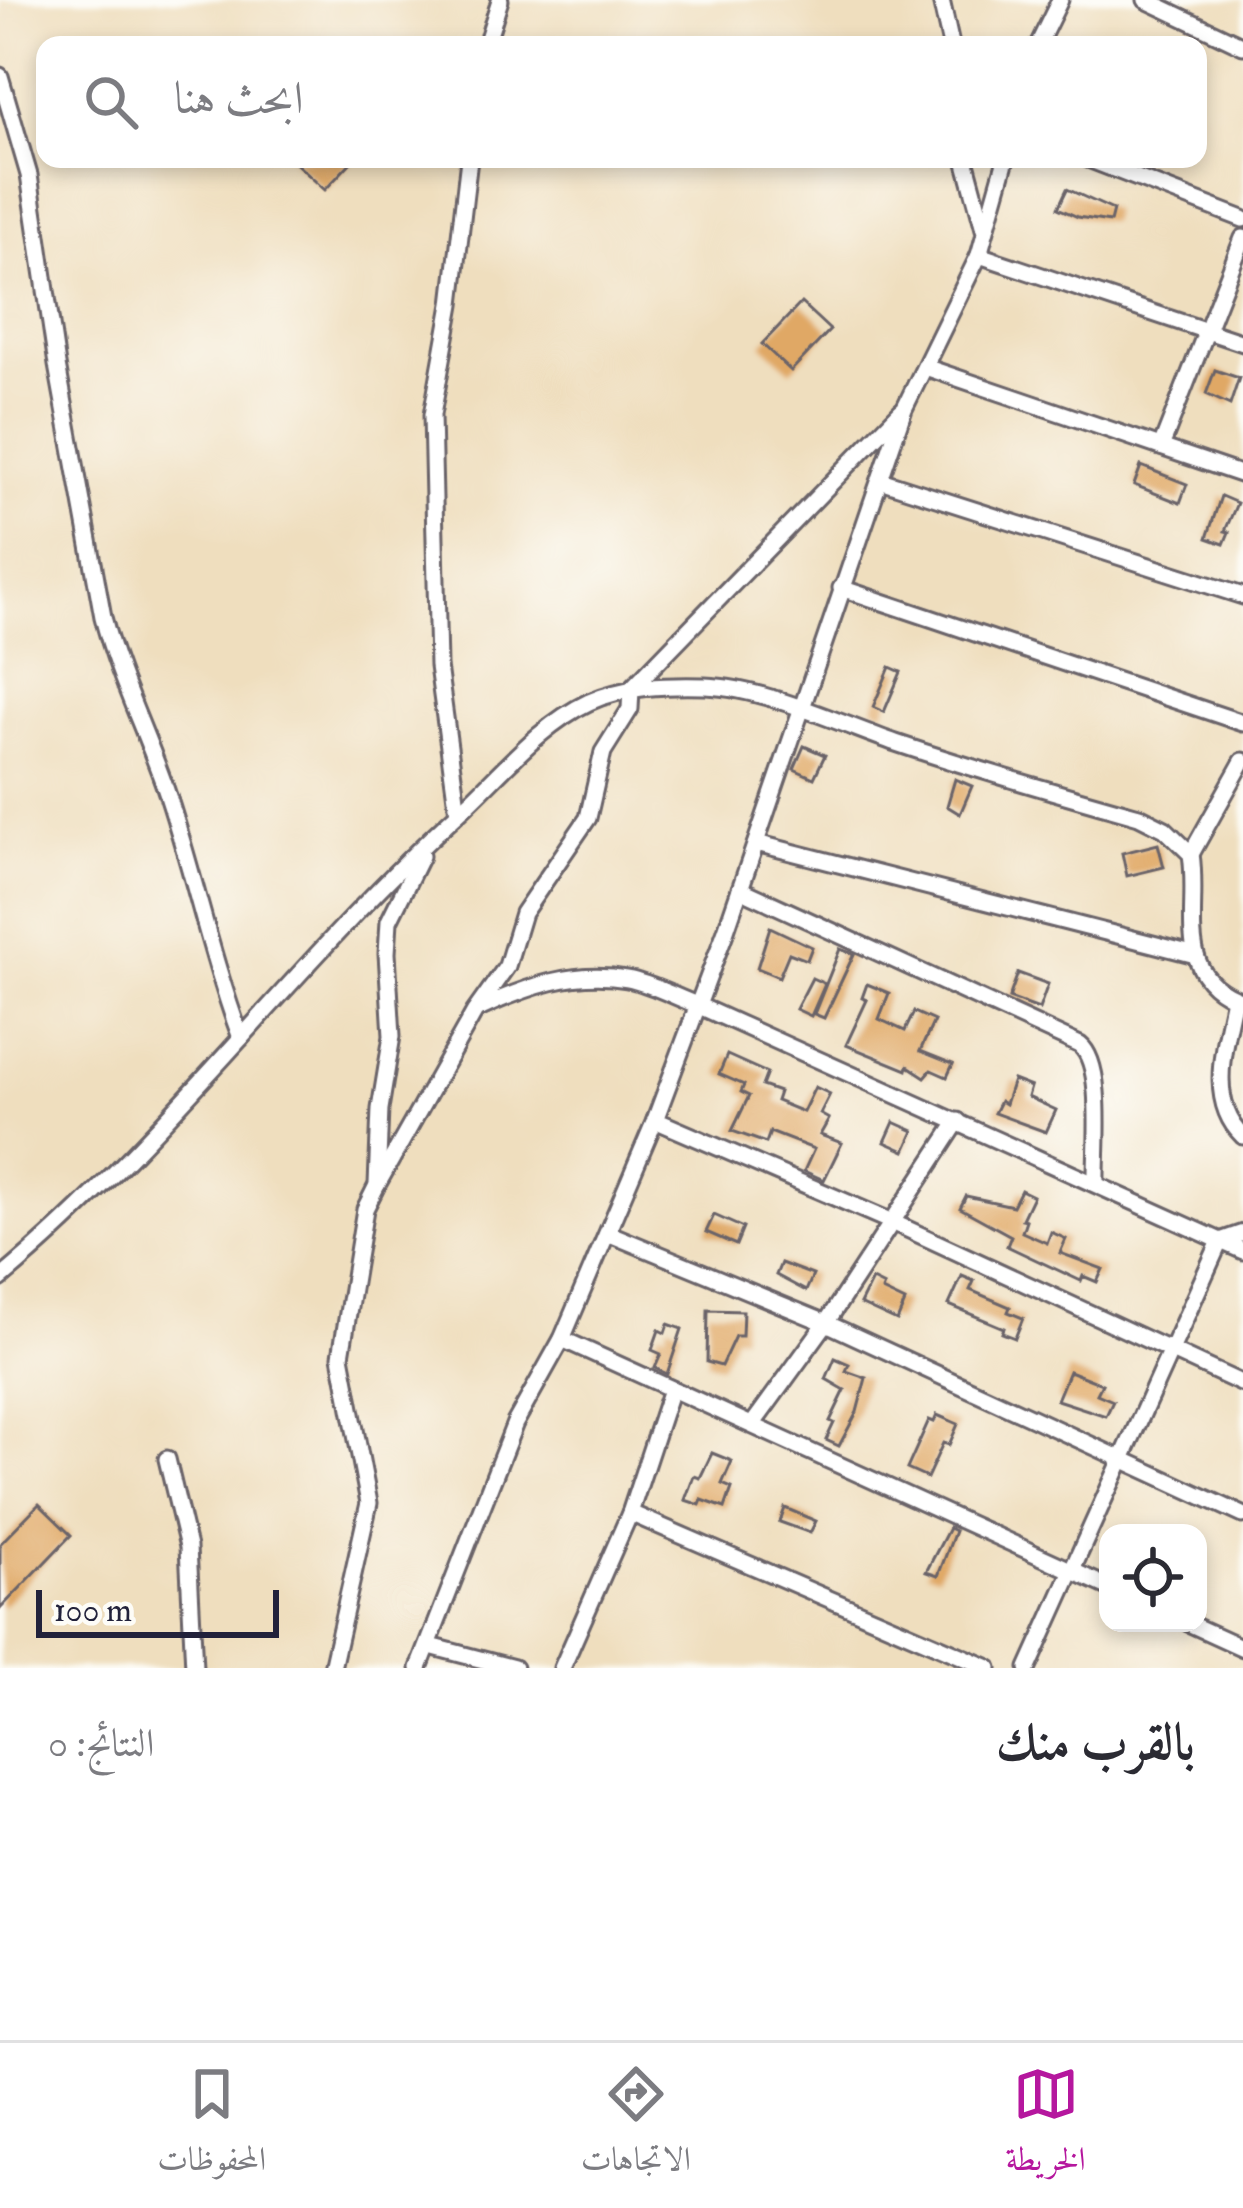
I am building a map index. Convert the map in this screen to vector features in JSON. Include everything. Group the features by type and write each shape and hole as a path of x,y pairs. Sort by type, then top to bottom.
{"street":[{"path":"489,36 500,0"},
{"path":"941,0 949,36"},
{"path":"1042,36 1060,0"},
{"path":"1146,0 1243,46"},
{"path":"0,76 29,175 108,636 170,803 217,974 241,1038"},
{"path":"458,813 438,666 431,416 452,304 468,168"},
{"path":"967,168 985,232"},
{"path":"419,1668 515,1423 562,1339 655,1120 740,889 904,409 979,255 1003,168"},
{"path":"1111,168 1243,219"},
{"path":"1161,447 1243,238"},
{"path":"979,255 1243,344"},
{"path":"925,367 1243,475"},
{"path":"332,1668 369,1503 341,1356 365,1209 475,1011 507,966 523,913 588,818 603,752 630,710 631,689 904,409"},
{"path":"880,480 1243,596"},
{"path":"842,588 1243,723"},
{"path":"0,1279 133,1155 430,837 559,720 590,701 631,689 709,686 752,694 927,753 1139,816 1165,830 1192,854"},
{"path":"1239,1129 1225,1110 1221,1077 1238,1000 1201,972 1192,954 1192,854 1243,761"},
{"path":"377,1185 380,1109 392,1036 389,921 430,837"},
{"path":"756,843 1192,954"},
{"path":"740,889 1090,1053 1095,1074 1096,1184"},
{"path":"475,1011 530,985 582,978 626,979 697,1005 1243,1251"},
{"path":"655,1120 892,1222 1243,1384"},
{"path":"752,1425 826,1323 958,1121"},
{"path":"1028,1668 1220,1241 1243,1233"},
{"path":"610,1234 826,1323 1243,1515"},
{"path":"562,1339 1099,1583"},
{"path":"562,1668 630,1513 671,1389"},
{"path":"167,1459 188,1547 194,1668"},
{"path":"630,1513 989,1668"},
{"path":"1207,1632 1243,1648"},
{"path":"430,1646 514,1668"}],"building":[{"path":"301,168 346,168 325,190"},
{"path":"1067,189 1113,210 1110,222 1058,208"},
{"path":"801,303 830,330 791,371 762,344"},
{"path":"1215,370 1239,378 1230,405 1206,394"},
{"path":"1141,466 1187,484 1180,503 1134,485"},
{"path":"1221,496 1237,503 1224,544 1207,538"},
{"path":"890,667 901,672 884,712 873,707"},
{"path":"804,746 825,755 814,778 794,769"},
{"path":"955,779 972,786 960,814 947,806"},
{"path":"1158,844 1164,867 1127,876 1122,853"},
{"path":"770,927 812,947 807,960 789,953 779,977 757,968"},
{"path":"840,949 854,954 824,1018 814,1014"},
{"path":"1018,973 1048,984 1039,1009 1009,998"},
{"path":"812,978 825,984 811,1016 796,1009"},
{"path":"867,984 889,993 879,1019 905,1031 914,1012 934,1021 920,1051 953,1064 947,1077 931,1070 925,1077 908,1066 907,1070 846,1045 867,1000 862,998"},
{"path":"727,1055 767,1073 762,1086 779,1092 776,1101 803,1112 815,1087 830,1094 820,1114 829,1119 820,1135 842,1143 824,1180 804,1171 814,1149 770,1132 766,1143 732,1131 749,1096 741,1092 744,1085 719,1074"},
{"path":"1013,1080 1031,1087 1028,1097 1056,1110 1046,1132 994,1113 1000,1101 1005,1104"},
{"path":"894,1122 914,1131 905,1151 885,1142"},
{"path":"1021,1190 1033,1196 1022,1219 1026,1220 1022,1232 1047,1243 1051,1232 1066,1239 1060,1253 1103,1269 1097,1282 1083,1276 1081,1281 1007,1246 1011,1236 960,1208 966,1196 1013,1206"},
{"path":"714,1215 743,1228 736,1245 706,1232"},
{"path":"781,1263 813,1275 806,1291 776,1275"},
{"path":"962,1276 974,1281 970,1290 1010,1307 1008,1312 1023,1318 1015,1338 1002,1333 1004,1328 949,1305"},
{"path":"872,1280 884,1286 882,1291 905,1302 897,1321 860,1304"},
{"path":"708,1310 743,1311 742,1336 735,1336 721,1366 707,1362"},
{"path":"668,1324 682,1329 667,1374 655,1368 661,1354 652,1350 659,1330 665,1333"},
{"path":"835,1358 849,1364 846,1371 866,1378 857,1412 839,1446 826,1440 845,1390 826,1379"},
{"path":"1069,1371 1102,1384 1097,1394 1113,1401 1106,1416 1057,1400"},
{"path":"937,1415 958,1424 927,1478 907,1469 929,1420 934,1422"},
{"path":"712,1453 732,1461 722,1484 732,1488 725,1508 685,1500 694,1476 700,1478"},
{"path":"39,1504 71,1535 0,1609 0,1544"},
{"path":"785,1508 816,1521 810,1533 780,1522"},
{"path":"949,1528 955,1531 938,1576 926,1572"}]}
